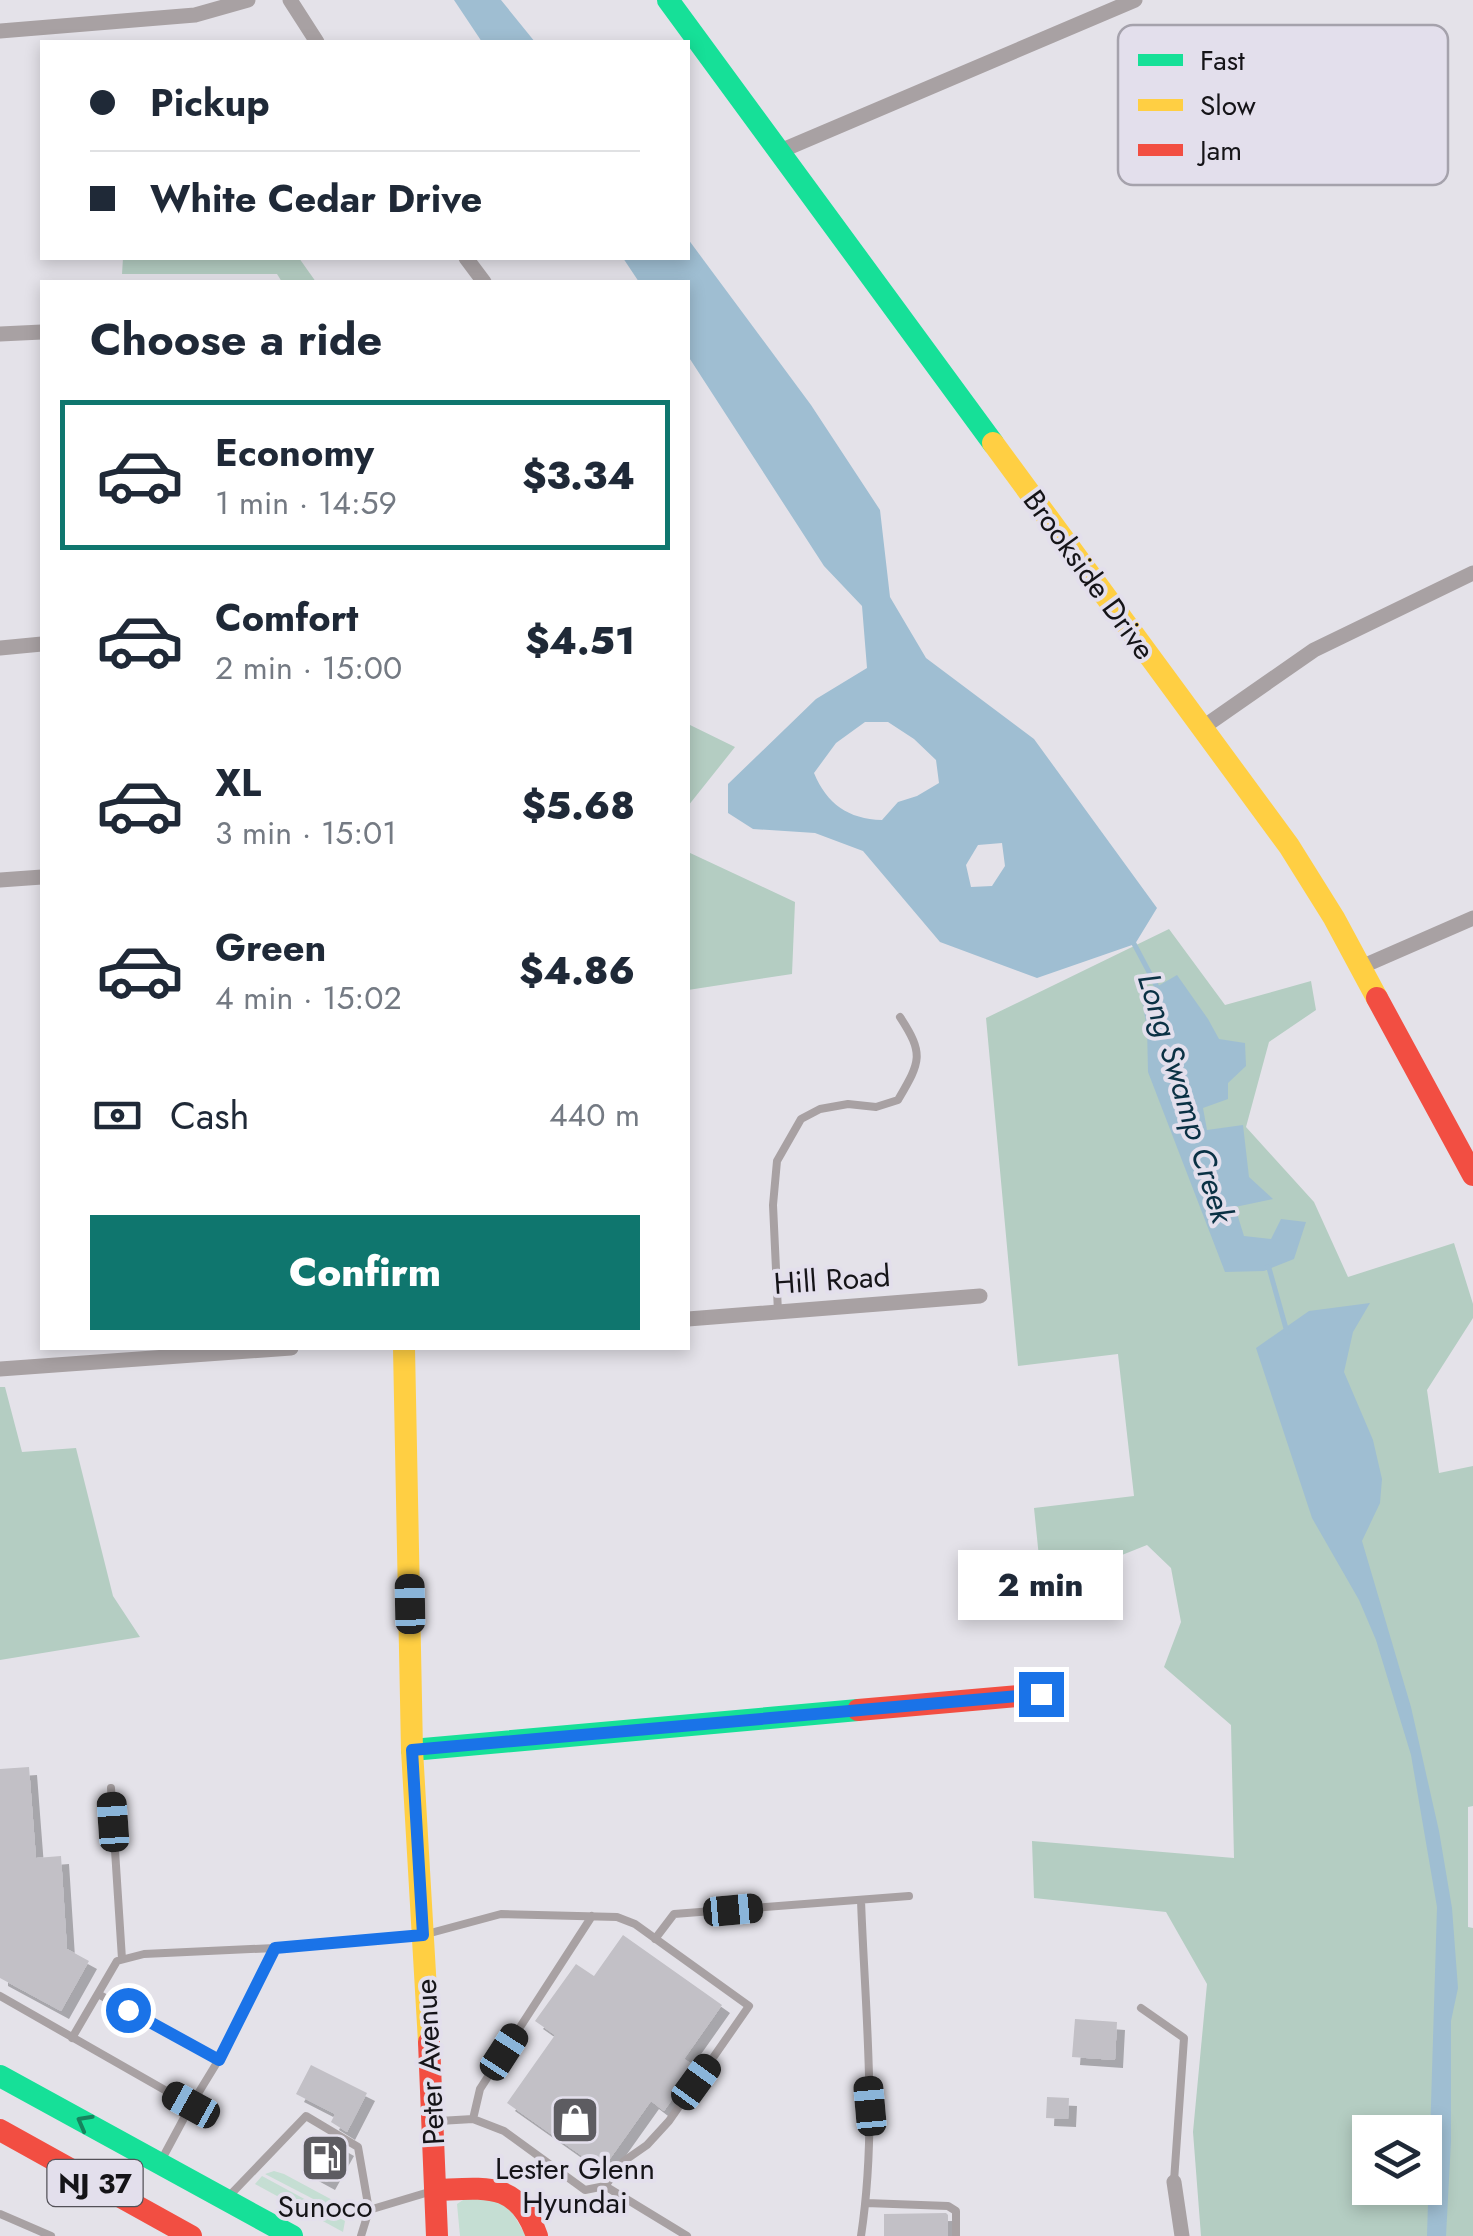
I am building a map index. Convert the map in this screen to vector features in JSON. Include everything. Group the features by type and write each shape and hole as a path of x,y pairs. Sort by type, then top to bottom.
{"main road":[{"name":"Brookside Drive","path":"668,0 1290,846 1334,918 1473,1175"},
{"name":"Peter Avenue","path":"404,1350 412,1750 434,2121 436,2236"},
{"path":"412,1750 1041,1694"},
{"name":"NJ 37","path":"0,2076 292,2236"},
{"name":"NJ 37","path":"14,2142 160,2227 191,2236"},
{"path":"436,2190 502,2191 528,2210 536,2236"}],"street":[{"path":"0,31 195,15 248,0"},
{"path":"290,0 316,40"},
{"path":"778,152 1125,2"},
{"path":"0,334 40,332"},
{"path":"1202,728 1314,650 1473,573"},
{"path":"0,648 40,644"},
{"path":"0,880 40,877"},
{"path":"1361,967 1473,918"},
{"name":"Hill Road","path":"690,1319 980,1296"},
{"path":"0,1369 231,1350"},
{"path":"1174,2182 1182,2236"}],"lane":[{"path":"778,1312 773,1204 778,1162 801,1119 820,1109 848,1104 876,1107 898,1100 916,1070 917,1042 900,1017"},
{"path":"111,1788 122,1959"},
{"path":"654,1939 674,1914 908,1896"},
{"path":"861,1900 870,2106 861,2236"},
{"path":"72,2038 116,1961 122,1959 144,1954 423,1935 501,1914 592,1916 636,1924 750,2006 669,2122 646,2146 624,2161 605,2186 585,2190 504,2131 474,2119 434,2121"},
{"path":"474,2119 480,2089 592,1916"},
{"path":"160,2163 219,2060 275,1948"},
{"path":"98,1994 219,2060"},
{"path":"0,1996 191,2105"},
{"path":"1141,2008 1184,2038 1174,2182"},
{"path":"226,2200 306,2116 358,2147 368,2210 360,2236"},
{"path":"605,2186 687,2236"},
{"path":"368,2210 436,2190"},
{"path":"866,2203 948,2206 956,2212 956,2236"},
{"path":"0,2214 51,2236"}],"green space":[{"path":"123,260 300,260 315,280 281,280 277,274 122,274"},
{"path":"690,725 735,747 690,803"},
{"path":"690,853 795,902 792,974 690,990"},
{"path":"1169,929 1225,1005 1311,981 1316,1010 1269,1042 1246,1127 1314,1202 1348,1277 1454,1243 1473,1304 1473,1318 1427,1390 1439,1473 1473,1466 1473,1806 1468,1807 1468,1927 1473,1928 1473,2236 1201,2236 1193,2132 1207,1984 1166,1912 1034,1898 1032,1841 1234,1858 1231,1725 1164,1667 1181,1622 1171,1568 1147,1545 1042,1587 1034,1508 1134,1496 1118,1354 1018,1366 986,1018"},
{"path":"0,1387 5,1387 22,1452 76,1448 113,1596 140,1637 0,1660"},
{"path":"274,2171 338,2203 346,2216 265,2174"},
{"path":"262,2176 345,2221 343,2232 255,2184"},
{"path":"466,2198 505,2200 526,2236 460,2236 457,2204"}],"water":[{"path":"454,0 501,0 533,40 481,40"},
{"path":"690,242 811,405 880,510 890,597 926,658 1034,739 1157,908 1135,944 1037,978 940,942 863,851 815,833 753,829 728,813 728,784 816,699 867,668 862,606 824,566 690,359 690,280 638,280 624,260 690,260","holes":["865,722 888,722 936,760 939,783 898,802 882,820 859,817 832,801 814,773 836,743","1002,843 1005,866 992,886 971,887 966,865 978,845"]},
{"path":"1177,975 1219,1039 1245,1043 1246,1066 1228,1083 1228,1099 1203,1108 1207,1130 1243,1125 1249,1177 1273,1199 1235,1207 1244,1236 1271,1239 1281,1219 1306,1222 1294,1259 1264,1271 1225,1272 1148,1072 1147,1027 1141,996"},
{"path":"1370,1303 1353,1332 1344,1372 1373,1440 1382,1479 1380,1503 1362,1541 1411,1707 1452,1908 1458,1988 1451,2021 1446,2236 1427,2236 1428,2205 1442,2205 1442,2115 1431,2115 1437,1907 1411,1755 1376,1640 1359,1600 1312,1518 1256,1348 1309,1311"}],"building":[{"path":"29,1767 36,1858 61,1856 67,1949 89,1961 61,2011 0,1978 0,1769"},
{"path":"623,1935 722,2005 684,2059 695,2066 664,2111 651,2101 602,2170 507,2103 555,2035 535,2021 576,1964 594,1976"},
{"path":"1075,2019 1117,2022 1115,2060 1072,2057"},
{"path":"311,2065 367,2093 347,2132 331,2122 335,2114 296,2094"},
{"path":"1047,2097 1069,2098 1068,2119 1046,2118"},
{"path":"323,2135 346,2148 327,2182 305,2170"},
{"path":"946,2213 948,2236 884,2236 884,2214"}],"waterway":[{"name":"Long Swamp Creek","path":"1132,940 1158,993"},
{"name":"Long Swamp Creek","path":"1267,1267 1287,1332"}],"traffic: fast":[{"path":"668,0 993,443"},
{"path":"412,1750 858,1710"},
{"path":"0,2076 292,2236"}],"traffic: slow":[{"path":"993,443 1289,846 1377,998"},
{"path":"404,1350 412,1750 429,2042"}],"traffic: jam":[{"path":"1377,998 1473,1175"},
{"path":"858,1710 1041,1694"},
{"path":"429,2042 437,2236"},
{"path":"0,2130 191,2236"},
{"path":"436,2190 485,2189 510,2197 520,2205 537,2236"}],"place":[{"name":"Lester Glenn Hyundai","path":"575,2120"},
{"name":"Sunoco","path":"325,2158"}],"route":[{"path":"128,2010 219,2060 275,1948 423,1935 412,1750 1041,1694"}]}
